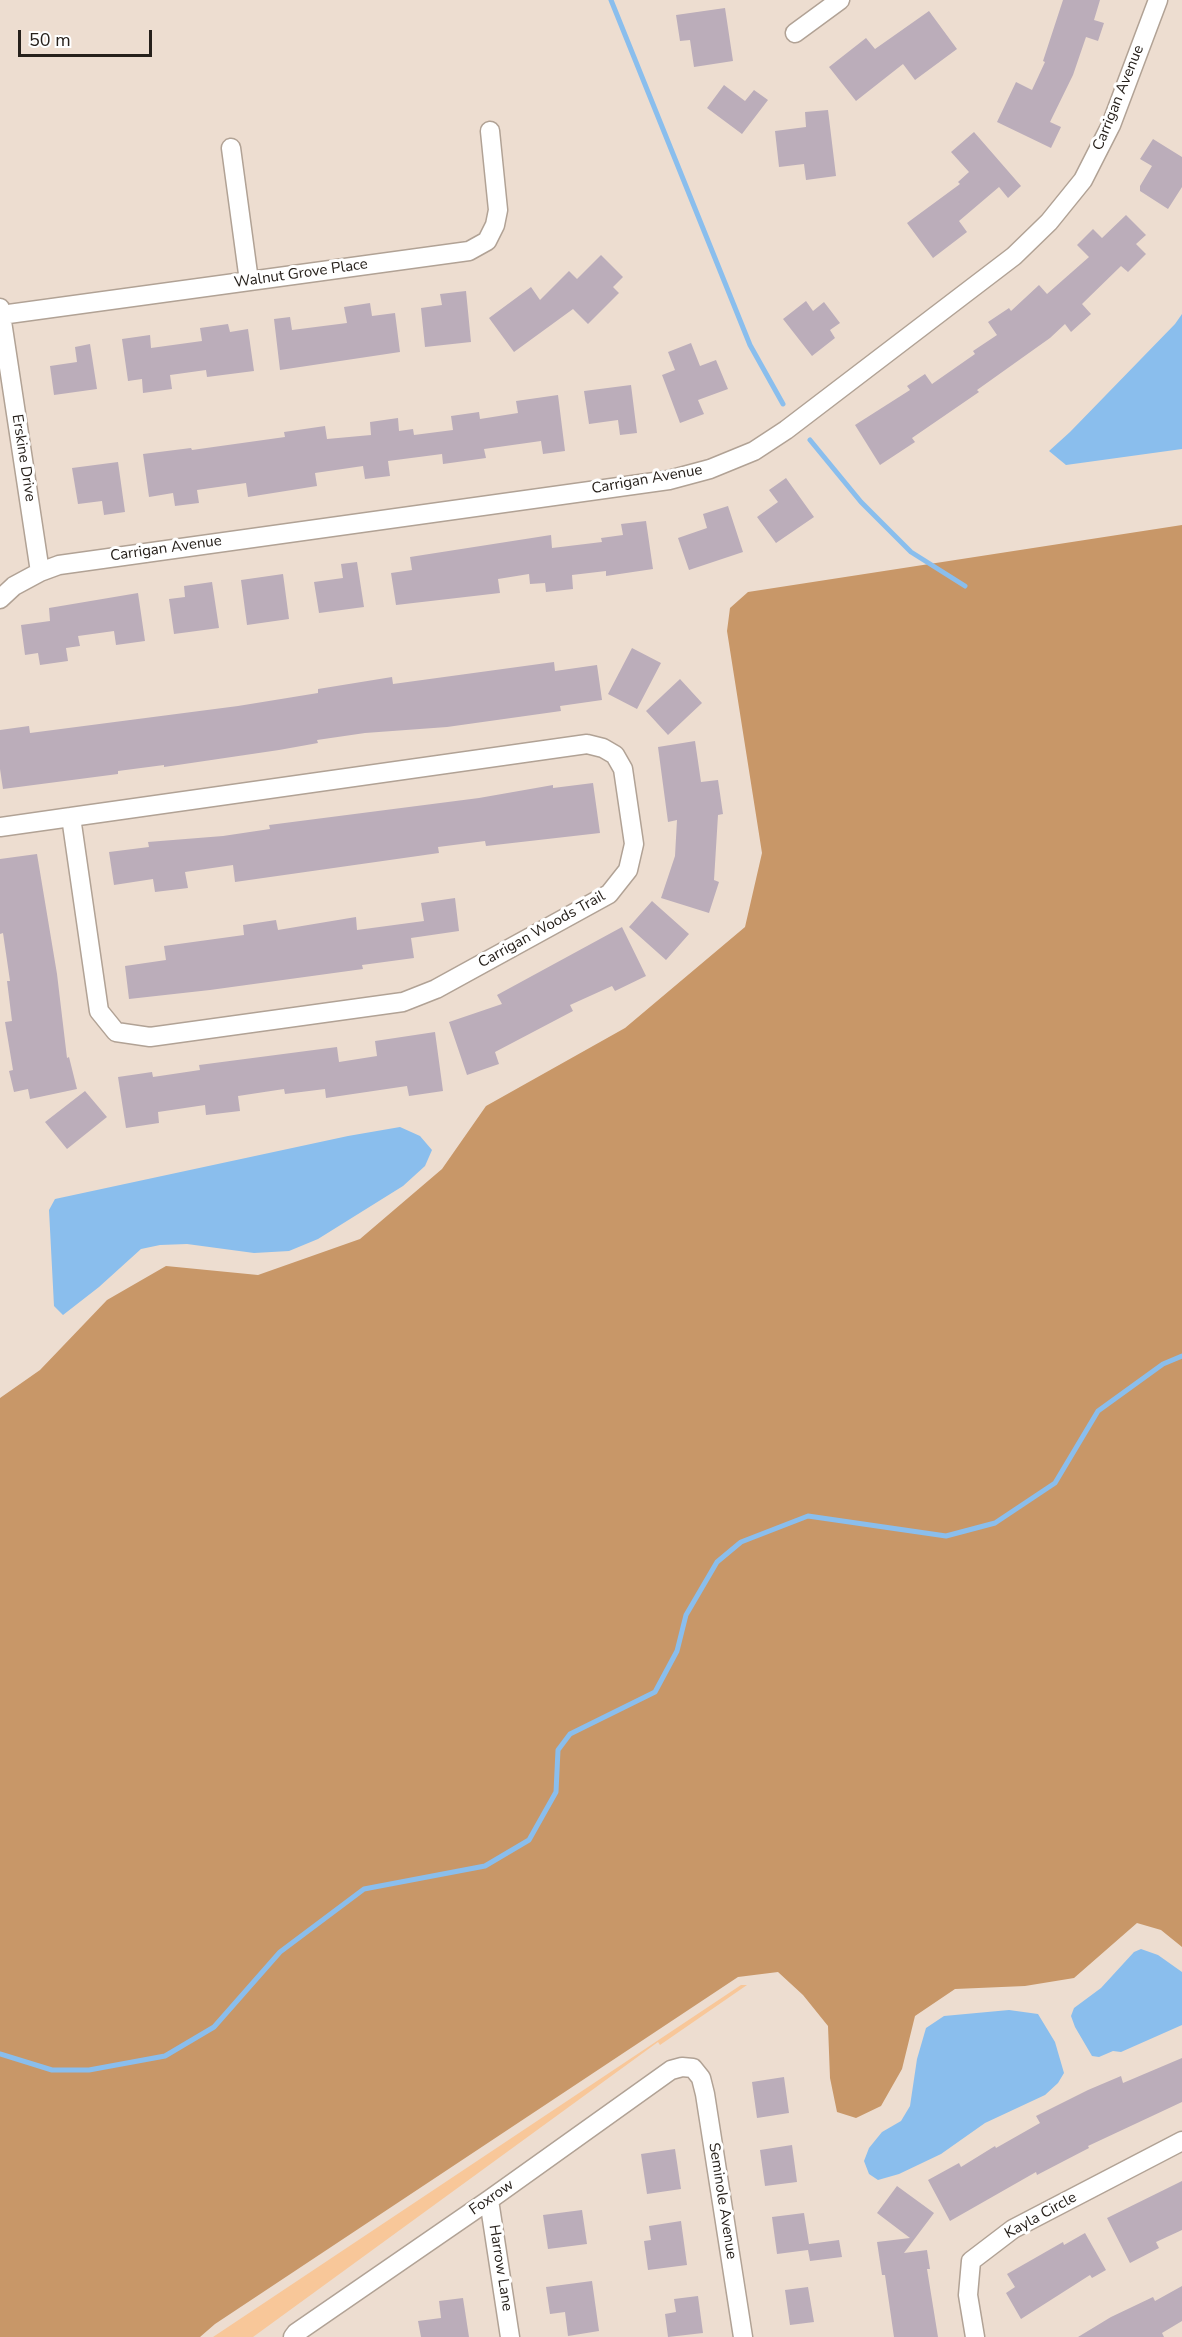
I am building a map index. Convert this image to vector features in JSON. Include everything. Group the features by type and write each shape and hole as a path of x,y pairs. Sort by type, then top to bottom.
{"street":[{"path":"795,33 840,0"},
{"name":"Carrigan Avenue","path":"0,600 14,586 59,565 669,480 710,469 754,451 786,430 1014,256 1049,222 1083,180 1111,125 1158,0"},
{"name":"Walnut Grove Place","path":"1,312 469,251 487,241 495,225 498,210 490,131"},
{"path":"231,148 249,281"},
{"name":"Erskine Drive","path":"1,312 40,572"},
{"name":"Carrigan Woods Trail","path":"0,827 70,816 587,744 603,748 615,755 623,769 634,844 628,870 609,894 436,988 403,1002 150,1037 116,1032 99,1011 70,816"},
{"name":"Foxrow","path":"293,2337 670,2070 682,2067 693,2068"},
{"name":"Seminole Avenue","path":"693,2068 701,2078 705,2094 743,2337"},
{"name":"Kayla Circle","path":"975,2337 968,2295 971,2261 1013,2229 1182,2141"},
{"name":"Harrow Lane","path":"489,2200 510,2337"}],"shaded area":[{"path":"1182,525 1182,1947 1161,1930 1137,1923 1074,1978 1025,1986 955,1989 915,2016 902,2069 881,2106 856,2118 837,2112 830,2078 828,2026 803,1995 778,1972 738,1977 215,2324 200,2337 0,2337 0,1398 40,1370 107,1300 166,1266 258,1275 360,1239 442,1169 486,1106 625,1028 745,927 762,853 727,631 730,608 748,592"},
{"path":"741,1985 747,1985 660,2045 658,2042 253,2337 213,2337"}],"water":[{"path":"1182,314 1182,449 1066,465 1049,451 1175,324"},
{"path":"400,1127 420,1136 432,1150 425,1166 403,1186 318,1239 289,1251 254,1253 187,1244 160,1245 141,1249 99,1287 63,1315 54,1306 49,1210 55,1199 348,1136"},
{"path":"1141,1949 1158,1955 1182,1972 1182,2025 1121,2052 1113,2051 1099,2057 1092,2056 1075,2027 1071,2016 1074,2008 1101,1988 1134,1952"},
{"path":"1009,2010 1038,2014 1055,2042 1064,2073 1058,2083 1045,2095 985,2123 941,2154 899,2174 878,2180 869,2174 864,2161 869,2148 882,2132 901,2121 910,2106 917,2059 926,2028 944,2016"}],"building":[{"path":"1063,0 1100,0 1094,20 1104,23 1098,41 1086,37 1073,75 1050,122 1061,127 1051,148 997,122 1016,82 1032,90 1045,62 1043,61"},
{"path":"725,8 733,61 694,67 690,40 680,41 676,15"},
{"path":"929,11 957,49 915,80 903,64 856,101 829,67 866,38 875,49"},
{"path":"724,85 745,101 754,90 768,100 742,134 707,108"},
{"path":"828,110 836,176 806,180 804,164 779,167 775,131 806,127 805,112"},
{"path":"974,132 1021,186 1008,198 999,187 959,221 967,232 933,258 907,223 960,184 958,182 969,172 951,152"},
{"path":"1153,139 1182,157 1182,187 1168,209 1140,191 1140,186 1152,166 1140,159"},
{"path":"1126,215 1146,235 1136,244 1146,254 1128,272 1121,266 1082,304 1091,314 1071,332 1065,324 1050,338 977,390 979,392 912,438 915,442 880,465 855,425 910,390 907,386 925,374 932,384 975,354 973,351 997,335 988,322 1009,308 1011,311 1039,285 1047,294 1089,257 1077,245 1093,229 1102,238"},
{"path":"601,255 623,277 613,287 619,293 588,324 573,309 514,352 489,318 531,287 540,300 569,271 577,279"},
{"path":"466,291 471,342 425,347 421,308 442,305 440,294"},
{"path":"806,301 813,311 824,302 840,323 830,330 835,338 812,356 783,319"},
{"path":"370,303 372,316 395,313 400,352 280,370 274,319 290,317 292,330 347,323 344,307"},
{"path":"228,324 230,332 248,329 254,371 207,377 206,370 170,375 172,389 143,393 142,379 128,381 122,339 150,335 151,348 202,341 200,328"},
{"path":"691,343 700,366 716,360 728,389 698,400 704,414 680,423 662,375 675,370 668,352"},
{"path":"90,344 97,389 54,395 50,366 77,362 75,347"},
{"path":"631,385 637,433 620,435 618,420 589,424 584,391"},
{"path":"558,395 565,451 543,454 541,441 484,449 486,458 443,464 442,454 388,461 390,476 365,479 363,466 315,473 317,486 248,497 246,483 197,490 199,503 175,506 173,493 149,497 143,454 191,448 192,450 285,437 284,432 325,426 327,439 371,435 370,422 398,418 399,431 413,429 414,435 453,430 451,416 479,412 480,419 518,413 516,401"},
{"path":"118,462 125,512 104,515 102,501 78,504 72,468"},
{"path":"786,478 814,517 776,543 757,517 778,502 769,490"},
{"path":"728,506 743,552 689,570 678,538 707,528 703,514"},
{"path":"646,521 653,569 606,576 606,571 572,575 573,589 546,592 545,583 530,584 529,574 498,579 500,593 396,605 391,573 412,570 410,557 551,535 552,548 602,542 601,538 623,535 621,524"},
{"path":"357,562 364,607 319,613 314,582 343,578 341,564"},
{"path":"283,574 289,619 247,625 241,580"},
{"path":"212,582 219,628 174,634 169,599 185,597 184,586"},
{"path":"138,593 145,641 116,645 114,631 78,636 80,646 66,648 68,661 40,665 38,653 25,655 21,625 50,621 49,608"},
{"path":"632,648 661,663 637,709 608,694"},
{"path":"554,662 555,671 597,665 602,700 560,706 561,711 447,727 365,733 317,740 318,743 279,750 3,789 0,769 0,730 29,726 30,733 238,706 318,693 318,689 392,677 393,684"},
{"path":"680,679 702,703 668,735 646,711"},
{"path":"695,741 701,782 718,780 723,814 718,815 714,880 719,882 709,913 661,898 675,856 677,820 668,822 658,747"},
{"path":"593,783 600,833 486,846 485,841 438,847 439,853 235,882 233,865 185,872 188,888 155,892 153,879 114,885 109,852 149,847 148,842 223,836 270,829 269,825 479,798 553,785 553,788"},
{"path":"37,854 57,974 67,1058 69,1057 77,1089 30,1099 28,1089 14,1092 9,1071 13,1070 5,1022 12,1021 7,981 10,981 3,933 0,934 0,859"},
{"path":"455,898 459,931 411,938 414,958 362,965 363,969 129,999 125,966 166,960 164,946 244,935 243,925 276,920 278,930 356,917 357,930 424,921 421,903"},
{"path":"652,901 689,934 666,960 629,927"},
{"path":"622,927 646,976 615,991 612,986 570,1005 573,1011 495,1052 499,1064 467,1075 449,1022 502,1004 497,995"},
{"path":"435,1032 443,1091 409,1096 407,1086 326,1098 325,1089 285,1094 284,1089 238,1096 240,1111 206,1115 205,1105 158,1112 159,1123 126,1128 118,1077 152,1072 153,1077 200,1070 199,1065 337,1047 339,1062 377,1056 375,1041"},
{"path":"85,1091 107,1117 67,1149 45,1122"},
{"path":"1182,2058 1182,2102 1088,2146 1089,2148 1037,2175 1036,2172 950,2221 928,2180 959,2163 961,2167 995,2146 996,2148 1040,2123 1036,2116 1088,2090 1121,2076 1123,2083"},
{"path":"784,2077 789,2113 757,2118 752,2082"},
{"path":"792,2145 797,2182 765,2186 760,2150"},
{"path":"675,2149 681,2189 647,2194 641,2154"},
{"path":"1182,2181 1182,2230 1156,2242 1159,2248 1130,2263 1107,2218"},
{"path":"897,2186 934,2213 904,2253 927,2250 930,2269 927,2269 938,2337 894,2337 885,2275 882,2275 877,2242 910,2238 877,2213"},
{"path":"582,2210 587,2244 548,2249 543,2215"},
{"path":"804,2213 809,2244 839,2240 842,2257 810,2261 808,2250 777,2254 772,2217"},
{"path":"681,2221 687,2265 648,2270 644,2241 651,2240 649,2226"},
{"path":"1085,2233 1106,2270 1092,2278 1090,2275 1021,2319 1006,2293 1015,2287 1007,2274 1063,2242 1064,2245"},
{"path":"592,2281 599,2331 568,2336 565,2312 550,2314 546,2287"},
{"path":"1182,2286 1182,2321 1162,2333 1164,2337 1078,2337 1111,2317 1153,2297 1155,2301"},
{"path":"808,2287 814,2322 790,2325 785,2290"},
{"path":"698,2296 703,2333 668,2337 665,2314 676,2312 674,2299"},
{"path":"463,2298 469,2337 421,2337 418,2321 441,2318 439,2301"}],"waterway":[{"path":"611,0 750,345 783,404"},
{"path":"810,440 861,502 911,552 965,586"},
{"path":"0,2054 52,2070 89,2070 165,2056 214,2027 280,1952 364,1889 485,1866 529,1840 556,1792 558,1750 570,1734 655,1692 677,1651 686,1615 717,1562 741,1542 808,1516 946,1536 995,1523 1055,1483 1098,1411 1163,1364 1182,1356"}]}
